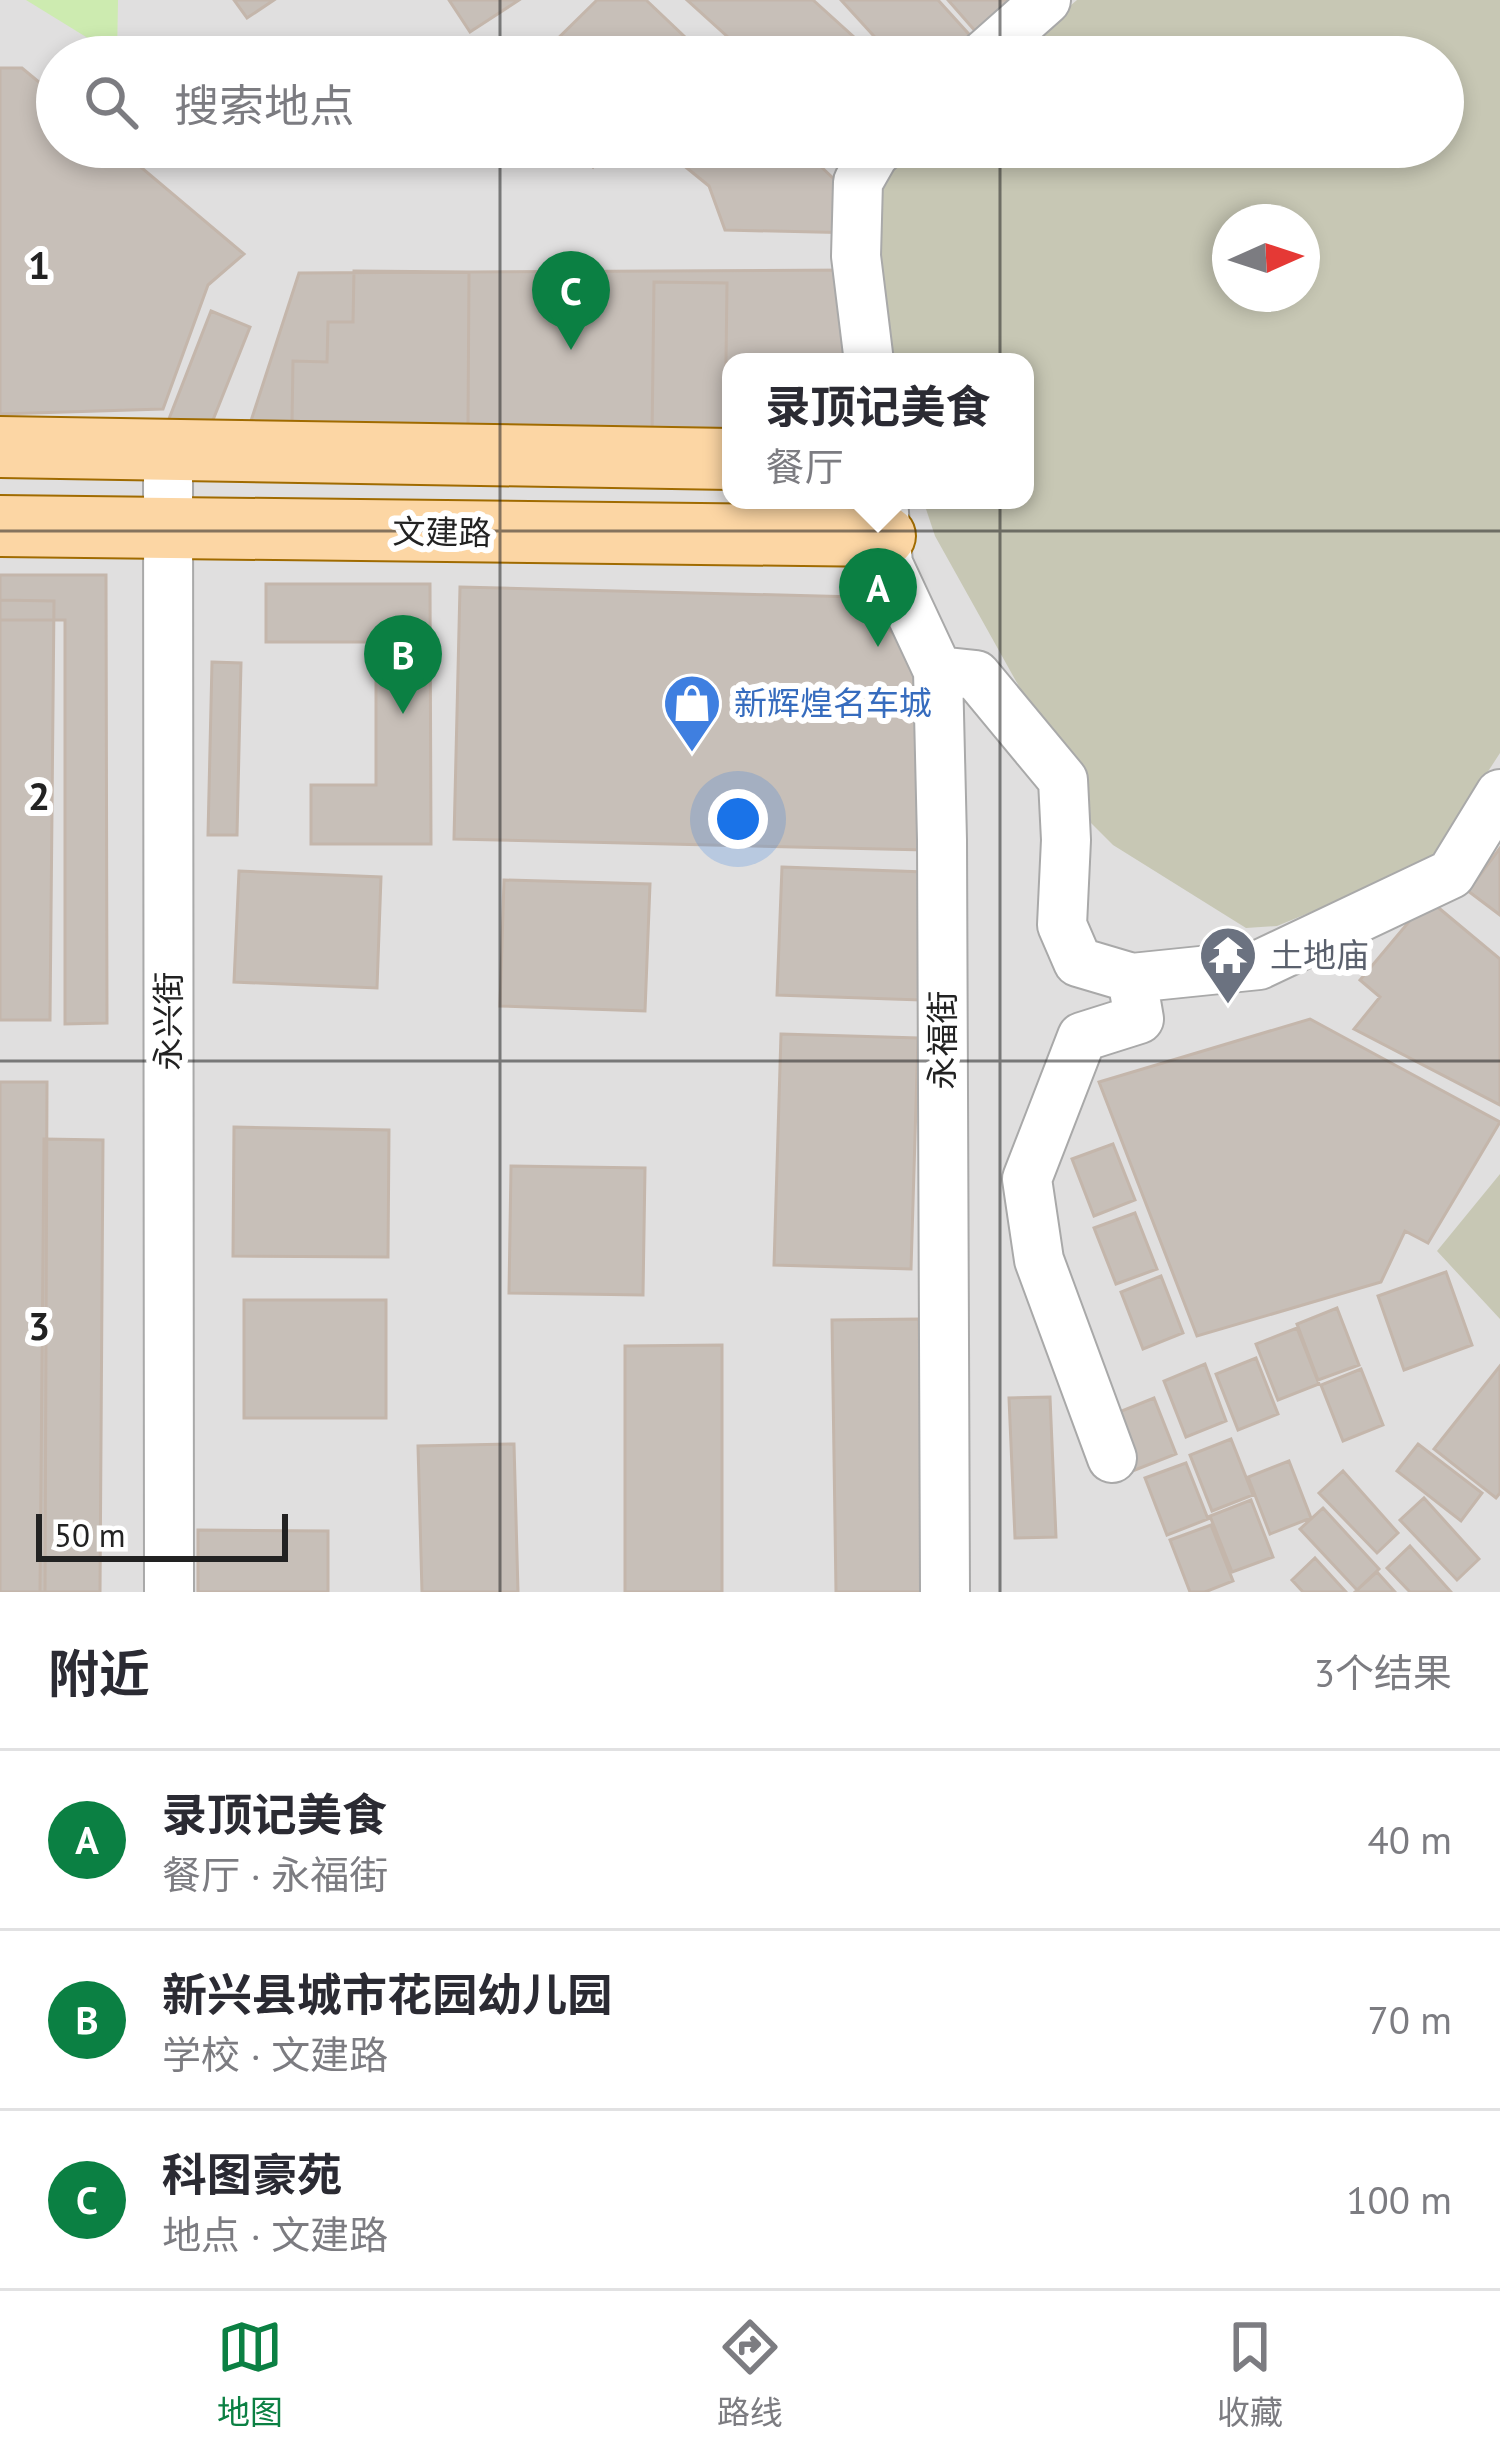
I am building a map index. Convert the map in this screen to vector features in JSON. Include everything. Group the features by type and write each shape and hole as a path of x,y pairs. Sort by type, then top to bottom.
{"main road":[{"path":"0,447 722,459"},
{"name":"文建路","path":"0,526 168,530 884,518"}],"street":[{"path":"1006,36 1046,0"},
{"path":"866,168 858,182 856,256 868,353"},
{"name":"永兴街","path":"168,451 169,1592"},
{"name":"永福街","path":"884,518 888,564 938,671 945,1592"},
{"path":"938,671 976,675 1063,781 1062,925 1078,962 1132,978 1259,964 1451,874 1500,794"},
{"path":"1112,1458 1039,1261 1027,1179 1082,1037 1139,1019 1132,978"}],"shaded area":[{"path":"0,0 1500,0 1500,1592 0,1592"},
{"path":"1077,0 1500,0 1500,753 1428,864 1277,926 1246,928 1113,845 1090,822 1081,771 1021,690 935,536 926,509 1034,509 1034,353 889,353 865,221 874,172 879,168 1464,168 1464,36 1035,36"},
{"path":"1500,1174 1500,1319 1437,1251"}],"green space":[{"path":"26,0 118,0 117,36 84,36"}],"building":[{"path":"234,0 274,0 247,18"},
{"path":"449,0 519,0 470,32"},
{"path":"597,0 646,0 684,36 560,36"},
{"path":"687,0 813,0 853,36 727,36"},
{"path":"841,0 938,0 971,36 874,36"},
{"path":"948,0 1044,0 1005,36 980,36"},
{"path":"0,68 22,68 36,80 36,168 142,168 244,254 208,285 163,409 0,414"},
{"path":"687,168 822,168 853,197 858,233 725,230 709,186"},
{"path":"851,270 868,353 722,353 722,435 249,427 299,273"},
{"path":"354,271 469,272 468,425 292,423 293,361 327,362 328,322 353,322"},
{"path":"654,282 727,283 722,439 652,438"},
{"path":"211,311 250,327 205,440 167,424"},
{"path":"0,575 106,575 107,1023 65,1024 65,620 0,620"},
{"path":"266,584 430,584 431,844 311,844 311,785 376,785 376,642 266,642"},
{"name":"新辉煌名车城","path":"460,587 857,597 929,670 925,850 454,839"},
{"path":"0,600 54,601 50,1020 0,1020"},
{"path":"212,662 241,663 237,835 208,835"},
{"path":"1500,848 1500,915 1468,891"},
{"path":"782,867 925,872 920,1000 777,995"},
{"path":"239,871 381,877 377,988 234,982"},
{"path":"504,880 650,884 645,1011 500,1006"},
{"path":"1428,899 1500,959 1500,1105 1354,1029 1380,997 1360,980"},
{"path":"1310,1019 1500,1122 1428,1243 1405,1231 1381,1282 1197,1336 1099,1082"},
{"path":"781,1034 918,1038 911,1269 774,1265"},
{"path":"0,1082 47,1082 45,1592 0,1592"},
{"path":"234,1127 389,1130 388,1257 233,1256"},
{"path":"44,1139 103,1140 100,1592 40,1592"},
{"path":"1113,1144 1135,1200 1094,1216 1072,1159"},
{"path":"511,1166 645,1168 643,1295 509,1293"},
{"path":"1135,1213 1157,1269 1116,1284 1094,1228"},
{"path":"1446,1272 1472,1345 1404,1370 1378,1296"},
{"path":"1161,1276 1183,1333 1143,1349 1121,1292"},
{"path":"244,1300 386,1300 386,1418 244,1418"},
{"path":"1337,1308 1359,1365 1318,1380 1297,1324"},
{"path":"919,1319 923,1592 836,1592 832,1320"},
{"path":"1297,1328 1319,1384 1278,1400 1256,1344"},
{"path":"722,1345 722,1592 625,1592 625,1346"},
{"path":"1256,1358 1278,1414 1238,1430 1216,1374"},
{"path":"1205,1364 1226,1421 1186,1437 1164,1381"},
{"path":"1500,1366 1500,1493 1496,1498 1434,1449"},
{"path":"1361,1369 1383,1425 1343,1441 1321,1385"},
{"path":"1050,1397 1056,1537 1015,1538 1009,1398"},
{"path":"1154,1398 1176,1454 1135,1470 1114,1414"},
{"path":"1231,1439 1253,1495 1212,1511 1190,1455"},
{"path":"514,1444 518,1592 422,1592 418,1446"},
{"path":"1418,1444 1482,1493 1461,1521 1397,1471"},
{"path":"1289,1461 1311,1518 1270,1534 1248,1477"},
{"path":"1186,1463 1208,1519 1167,1535 1145,1478"},
{"path":"1343,1471 1398,1533 1377,1553 1319,1493"},
{"path":"1424,1498 1479,1559 1457,1580 1400,1520"},
{"path":"1251,1500 1273,1557 1232,1572 1210,1516"},
{"path":"1323,1508 1379,1569 1357,1590 1300,1529"},
{"path":"1211,1525 1233,1581 1205,1592 1190,1592 1170,1540"},
{"path":"198,1530 328,1531 328,1592 198,1592"},
{"path":"1410,1546 1451,1592 1410,1592 1387,1568"},
{"path":"1315,1558 1346,1592 1303,1592 1292,1580"},
{"path":"1377,1572 1395,1592 1355,1592"}],"place":[{"name":"科图豪苑","path":"571,350"},
{"name":"录顶记美食","path":"878,647"},
{"name":"新兴县城市花园幼儿园","path":"403,714"},
{"name":"新辉煌名车城","path":"692,754"},
{"name":"土地庙","path":"1228,1006"}]}
